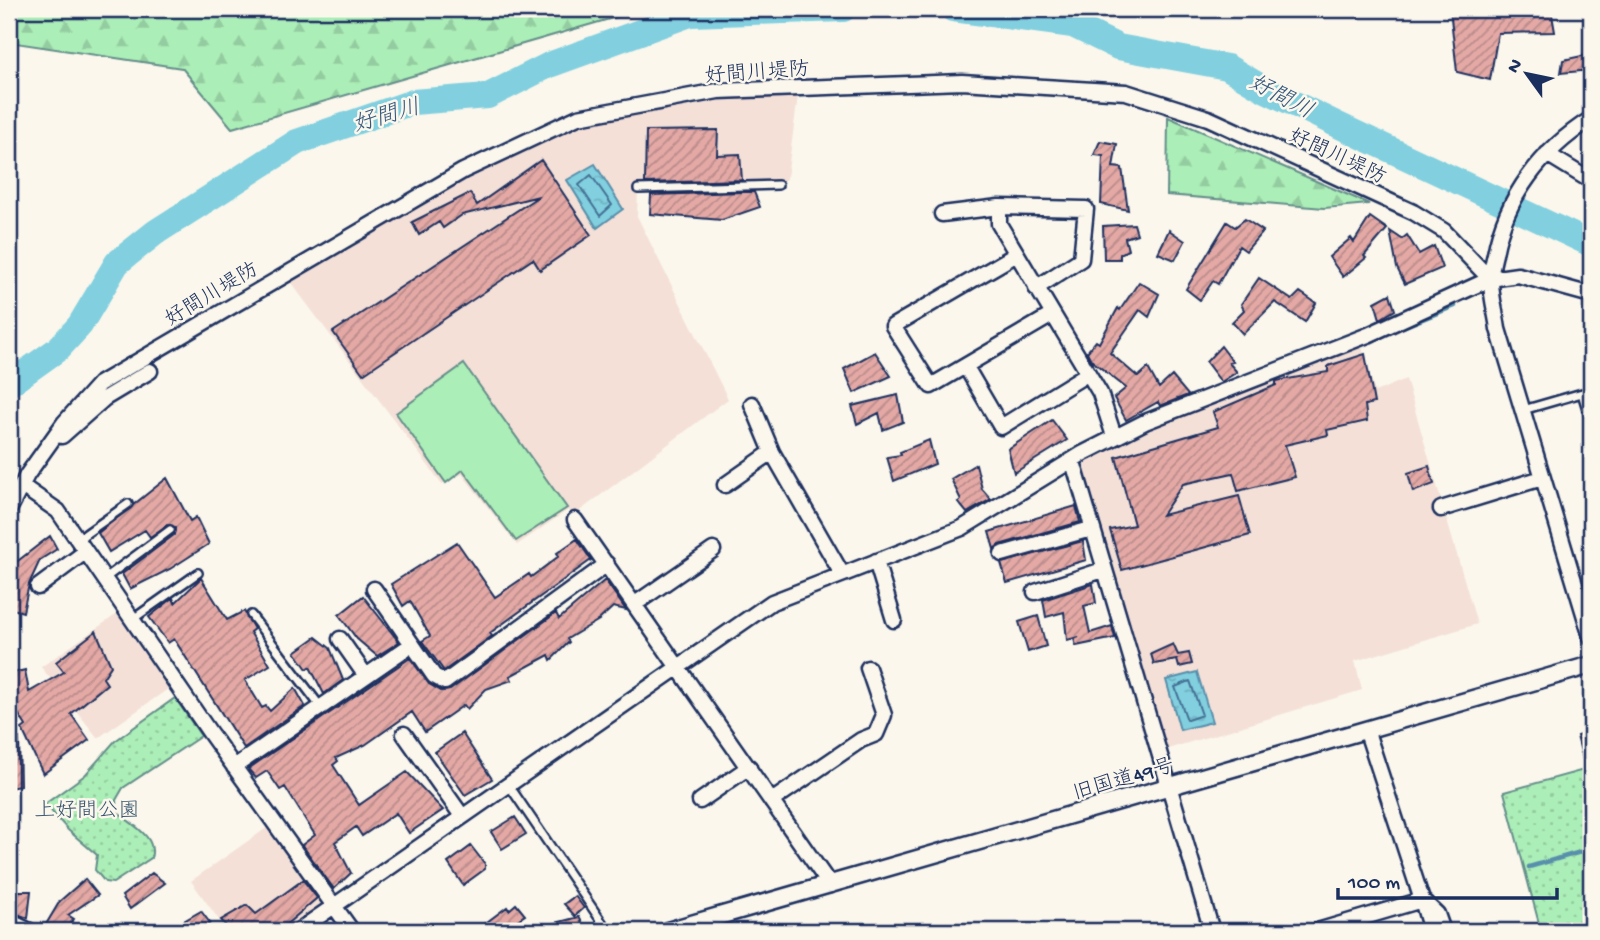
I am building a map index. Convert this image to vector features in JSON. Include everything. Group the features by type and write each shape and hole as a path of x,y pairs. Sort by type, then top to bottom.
{"street":[{"name":"好間川堤防","path":"9,510 47,446 100,384 463,171 578,117 718,91 962,82 1126,92 1208,118 1413,212 1444,231 1490,279"},
{"path":"1591,119 1545,156 1513,199 1499,231 1490,279 1498,328 1591,637"},
{"path":"1545,156 1591,181"},
{"path":"942,214 999,206 1086,209 1081,259 1036,288"},
{"path":"999,206 999,223 1100,393 1114,436"},
{"path":"1017,254 893,326 931,386 1052,315"},
{"path":"298,931 772,602 840,571 877,561 962,528 1114,436 1368,335 1490,279 1518,275 1591,295"},
{"path":"965,367 1001,427 1087,374"},
{"path":"47,446 105,398 150,371"},
{"path":"752,404 772,452 840,571"},
{"path":"725,485 772,452"},
{"path":"1073,462 1212,931"},
{"path":"1440,509 1542,478"},
{"path":"22,486 58,512 234,767 352,931"},
{"path":"575,520 679,665 830,885"},
{"path":"1002,555 1091,529"},
{"path":"38,587 81,546"},
{"path":"635,604 713,550"},
{"path":"877,561 894,620"},
{"path":"373,589 434,676 445,682 607,564"},
{"path":"1035,592 1103,570"},
{"path":"340,639 366,676"},
{"path":"234,767 408,647"},
{"name":"旧国道49号","path":"667,931 1367,732 1591,665"},
{"path":"773,800 861,740 876,734 884,715 868,668"},
{"path":"1367,732 1431,931"},
{"path":"404,734 462,816"},
{"path":"700,801 749,767"},
{"path":"1317,931 1422,900"},
{"path":"1422,900 1437,914 1443,931"},
{"path":"9,921 30,931"}],"lane":[{"path":"638,189 778,185"},
{"path":"1522,411 1582,393 1590,419"},
{"path":"81,546 128,504"},
{"path":"104,579 170,530"},
{"path":"132,619 198,573"},
{"path":"251,615 320,706"},
{"path":"508,784 608,931"}],"shaded area":[{"path":"799,88 787,178 778,185 638,189 637,216 728,399 573,516 568,510 517,545 462,474 442,484 289,280 468,169 578,117 662,102"},
{"path":"1362,347 1375,392 1406,379 1477,624 1355,661 1362,690 1161,751 1082,465 1153,424"},
{"path":"120,612 159,665 155,668 168,689 98,738 41,667"},
{"path":"268,827 323,904 282,931 227,931 191,881"}],"green space":[{"path":"9,9 644,9 232,128 182,68 9,42"},
{"path":"1168,117 1369,204 1324,208 1167,195"},
{"path":"464,364 567,508 516,541 463,470 446,483 396,413"},
{"name":"上好間公園","path":"175,698 201,736 123,788 116,800 117,812 147,837 151,844 151,858 113,883 105,882 95,870 97,855 68,830 45,804 85,775 115,741"},
{"path":"1591,768 1591,931 1541,931 1504,792"},
{"path":"740,926 828,927 834,931 720,931"}],"water":[{"path":"595,164 623,209 597,228 567,180"},
{"path":"1197,672 1212,722 1180,730 1166,680"}],"building":[{"path":"1450,9 1551,9 1555,32 1498,33 1490,80 1457,72"},
{"path":"1591,54 1591,70 1561,73 1563,60"},
{"path":"718,130 717,155 740,154 742,180 645,183 646,131"},
{"path":"1100,141 1117,144 1113,167 1122,168 1128,210 1101,204 1103,156 1094,155"},
{"path":"541,160 591,235 540,270 533,259 363,374 333,332 539,196 462,215 443,228 439,222 419,235 412,222 470,193 477,205"},
{"path":"754,192 760,207 722,220 650,214 651,195"},
{"path":"1370,217 1387,229 1364,256 1366,258 1343,277 1329,257 1351,238 1354,242"},
{"path":"1245,219 1263,231 1246,251 1239,246 1218,284 1213,281 1200,300 1186,289 1227,222 1235,227"},
{"path":"1134,224 1137,234 1125,238 1128,250 1120,254 1120,259 1104,259 1103,226"},
{"path":"1169,230 1185,241 1175,260 1158,253"},
{"path":"1390,231 1402,239 1407,235 1419,254 1434,246 1442,268 1405,284 1397,268"},
{"path":"1259,278 1292,300 1300,292 1316,303 1305,322 1275,302 1243,334 1232,322 1244,310 1241,304"},
{"path":"1139,282 1159,294 1149,317 1140,310 1110,353 1138,377 1148,368 1159,388 1172,376 1188,395 1160,406 1158,402 1126,420 1114,398 1126,388 1091,360 1087,352 1096,341 1099,343 1118,308 1120,310"},
{"path":"1390,294 1395,310 1380,319 1375,302"},
{"path":"1221,346 1237,372 1221,382 1206,362"},
{"path":"875,352 891,376 854,393 844,369"},
{"path":"1365,354 1374,403 1365,405 1367,421 1327,430 1328,435 1285,445 1295,477 1238,491 1233,473 1183,484 1162,515 1239,496 1250,535 1122,570 1110,530 1134,525 1116,457 1218,427 1213,412 1276,385 1276,381 1328,372 1328,366"},
{"path":"898,395 903,422 883,430 879,413 857,424 852,406"},
{"path":"1052,420 1067,440 1014,473 1008,449"},
{"path":"929,440 935,464 894,481 887,457 901,455 900,452"},
{"path":"976,464 982,489 991,499 967,513 958,502 961,500 951,479"},
{"path":"1429,466 1434,484 1413,492 1408,473"},
{"path":"167,478 190,521 196,517 209,544 170,569 130,589 122,574 174,535 175,527 167,525 150,537 145,530 109,552 98,533"},
{"path":"1076,506 1080,522 999,545 994,549 989,532"},
{"path":"50,536 57,549 40,560 29,584 23,612 9,608 10,567"},
{"path":"577,539 591,560 490,633 492,636 444,671 422,641 430,636 410,601 403,606 391,584 457,542 495,597 529,574 531,577"},
{"path":"1083,541 1086,560 1007,583 1001,563"},
{"path":"201,578 227,620 244,611 254,629 250,632 270,665 245,680 262,708 266,706 270,711 295,688 305,706 244,748 174,639 168,643 149,617 173,598 175,603"},
{"path":"605,580 626,610 613,607 599,620 567,639 569,642 551,660 549,655 510,676 512,680 486,689 467,709 464,705 425,732 412,712 365,745 336,758 338,761 333,765 359,805 407,772 443,810 409,833 396,813 362,836 356,827 335,842 351,873 334,889 302,845 315,835 285,787 280,790 267,771 256,778 248,769 410,658 429,684 441,691 450,690 556,613 559,619"},
{"path":"1093,584 1096,603 1084,606 1090,633 1112,626 1115,638 1076,646 1074,639 1079,637 1067,640 1064,612 1046,617 1043,600"},
{"path":"363,596 399,642 377,656 357,639 339,615"},
{"path":"1038,616 1046,646 1028,652 1019,622"},
{"path":"96,631 111,666 103,678 107,684 71,714 89,740 43,774 22,729 26,726 9,699 9,674 25,670 29,692 64,672 56,662"},
{"path":"316,637 330,648 343,680 324,694 310,667 307,669 295,652"},
{"path":"1173,644 1178,655 1189,653 1192,664 1179,667 1177,660 1154,664 1151,654"},
{"path":"1591,732 1591,776 1587,776 1577,736"},
{"path":"462,733 492,779 465,795 435,752"},
{"path":"9,738 19,738 20,786 9,788"},
{"path":"515,817 526,834 502,849 491,832"},
{"path":"471,846 485,864 485,869 463,885 448,863"},
{"path":"152,873 165,883 130,909 122,896"},
{"path":"85,879 98,895 68,915 74,919 64,931 42,931 60,901"},
{"path":"303,880 317,898 282,928 273,931 230,931 221,920 247,905 256,914"},
{"path":"9,891 31,891 28,918 9,911"},
{"path":"575,896 584,908 575,916 564,904"},
{"path":"516,904 525,915 501,931 475,931 507,907 509,910"},
{"path":"201,911 210,923 201,931 190,931 182,922"},
{"path":"579,917 587,931 540,931 540,927"}],"waterway":[{"name":"好間川","path":"9,384 58,349 80,325 117,263 156,232 297,142 413,102 488,96 549,65 690,14 843,9"},
{"name":"好間川","path":"953,9 1073,25 1118,47 1227,67 1266,90 1340,126 1591,244"},
{"path":"1403,327 1455,306"},
{"path":"682,656 696,646"},
{"path":"539,755 671,663"},
{"path":"470,803 509,776"},
{"path":"423,836 444,821"},
{"path":"1529,867 1591,849"}]}
